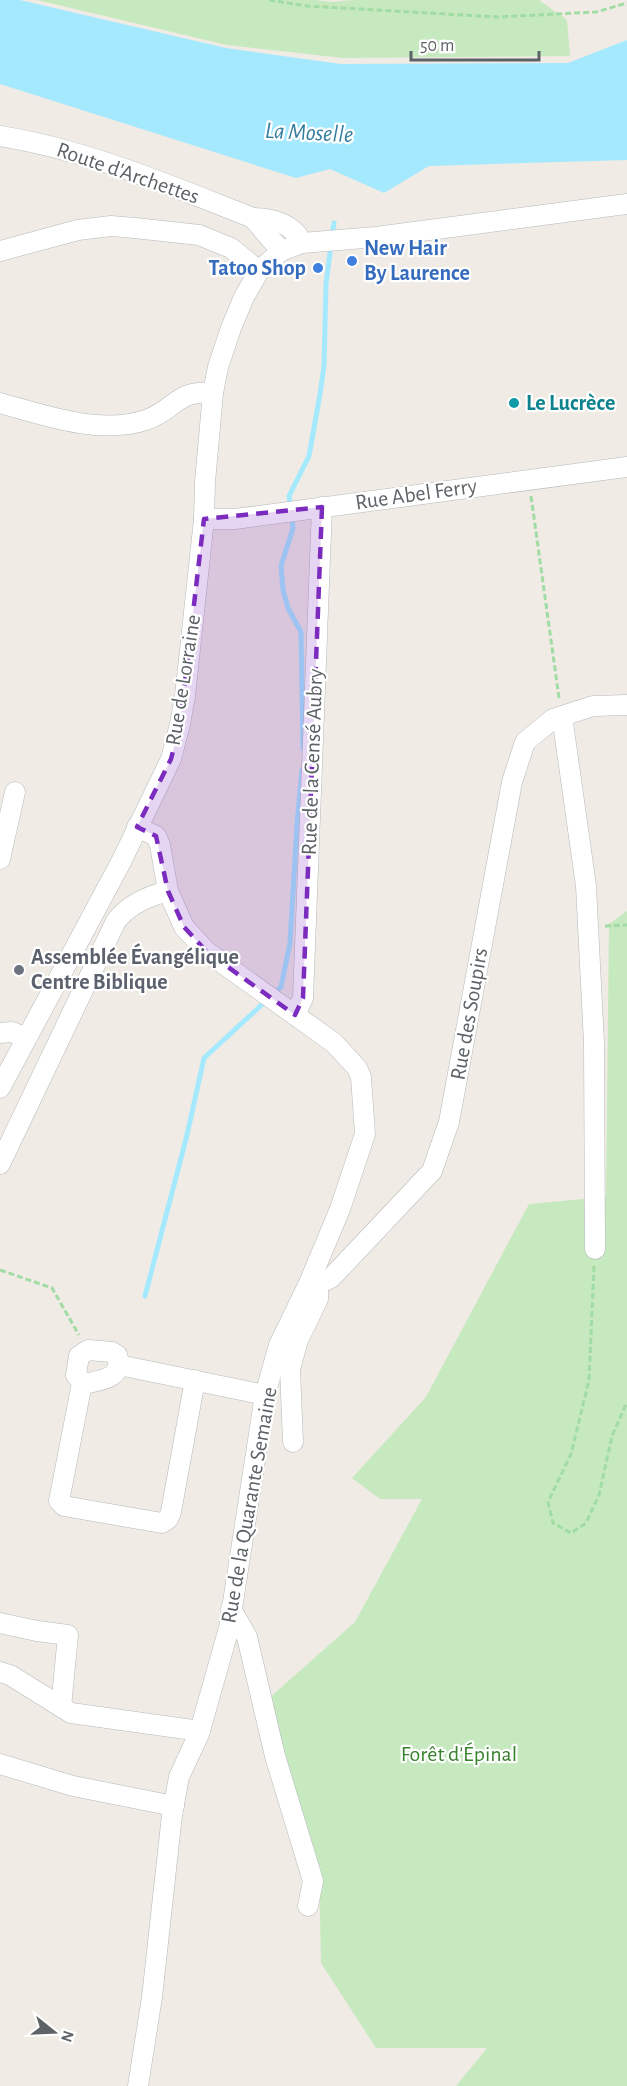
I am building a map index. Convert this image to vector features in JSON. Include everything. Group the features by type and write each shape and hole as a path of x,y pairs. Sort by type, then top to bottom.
{"street":[{"name":"Route d'Archettes","path":"0,135 93,158 253,218 268,218 296,232 302,243"},
{"name":"Rue de Lorraine","path":"0,1088 121,862 171,759 180,724 204,519 213,393 218,367 231,327 259,271 282,251 302,243 376,237 627,204"},
{"name":"Route d'Archettes","path":"253,218 282,251"},
{"path":"0,251 78,230 111,226 199,235 231,248 259,271"},
{"path":"0,404 102,427 148,419 186,395 196,392 213,393"},
{"name":"Rue Abel Ferry","path":"204,519 235,519 627,467"},
{"name":"Rue de la Censé Aubry","path":"295,1015 303,998 322,507"},
{"name":"Rue des Soupirs","path":"313,1284 331,1278 432,1171 449,1122 512,782 525,742 553,719 593,706 627,705"},
{"path":"562,716 586,886 594,1043 595,1249"},
{"path":"0,859 15,792"},
{"path":"137,827 156,836 160,845 168,891 183,927 207,952 334,1043 357,1068 361,1077 365,1134 313,1284 318,1299 298,1340 290,1369 293,1442"},
{"path":"0,1164 116,921 124,910 168,891"},
{"path":"0,1033 12,1032 26,1038"},
{"name":"Rue de la Quarante Semaine","path":"138,2086 152,1997 179,1777 200,1731 229,1628 266,1395 279,1345 313,1284"},
{"path":"82,1383 111,1378 119,1365 117,1355 112,1352 88,1350 79,1356 76,1375 82,1383 59,1501 64,1506 162,1523 168,1519 171,1512 195,1380"},
{"path":"119,1365 266,1395"},
{"path":"231,1610 247,1637 275,1756 313,1881 308,1906"},
{"path":"0,1623 68,1635 61,1707"},
{"path":"0,1672 71,1713 85,1717 200,1731"},
{"path":"0,1764 73,1786 174,1806"}],"path":[{"path":"269,0 308,6 498,17 596,12 627,3"},
{"path":"528,480 562,716"},
{"path":"595,1249 589,1380 571,1454 548,1502 554,1523 571,1533 586,1523 599,1495 612,1436 627,1402"},
{"path":"0,1270 52,1288 88,1350"}],"highlighted area":[{"path":"322,507 303,998 295,1015 207,952 184,927 168,891 156,836 137,827 171,759 180,724 204,519"}],"green space":[{"path":"37,0 315,0 333,2 352,0 539,0 567,20 570,56 343,58 227,45"},
{"name":"Forêt d'Épinal","path":"627,911 627,2086 456,2086 487,2048 376,2048 321,1963 319,1868 267,1700 355,1622 422,1499 380,1499 352,1478 426,1397 529,1204 606,1197 609,924"}],"water":[{"name":"La Moselle","path":"0,0 20,0 226,48 341,64 568,63 627,40 627,160 429,166 384,193 330,169 296,178 0,84"}],"waterway":[{"path":"332,236 334,223"},
{"path":"303,749 301,632 288,608 283,590 281,566 293,528 289,496 309,456 320,394 324,366 326,284 331,245"},
{"path":"145,1296 187,1135 204,1058 281,987 290,943 302,770"}],"place":[{"name":"New Hair By Laurence","path":"352,261"},
{"name":"Tatoo Shop","path":"318,268"},
{"name":"Le Lucrèce","path":"514,403"},
{"name":"Assemblée Évangélique Centre Biblique","path":"19,970"}]}
